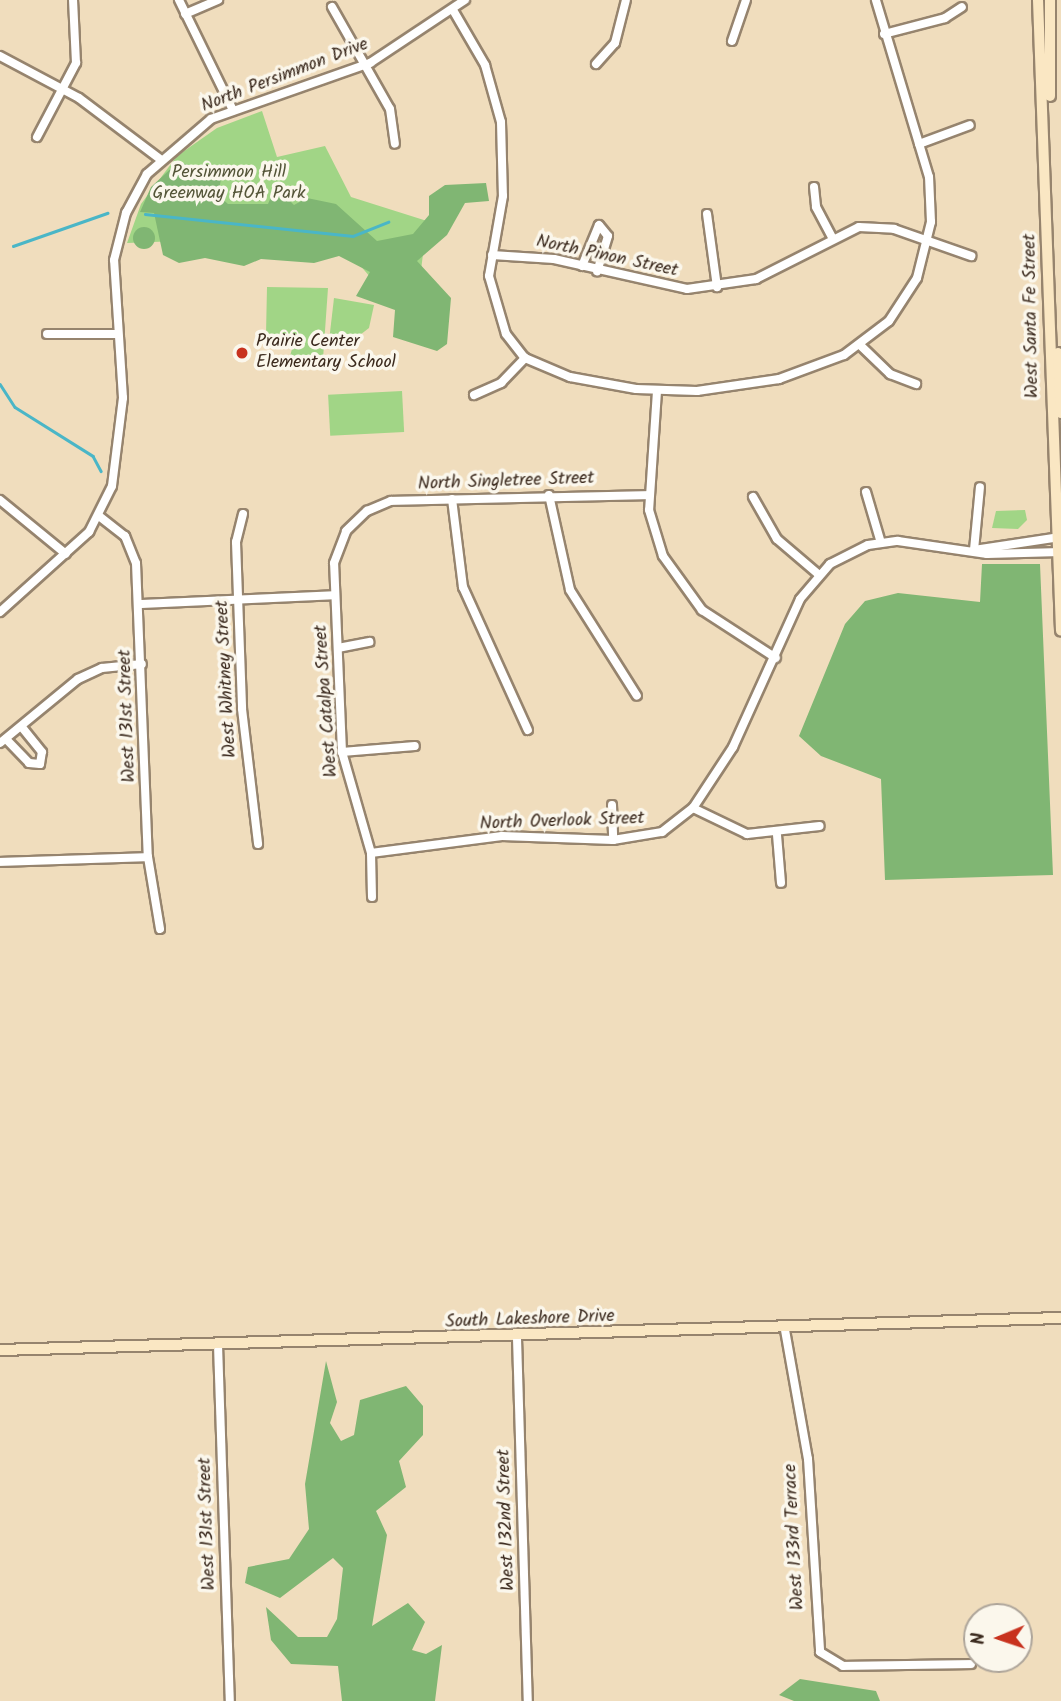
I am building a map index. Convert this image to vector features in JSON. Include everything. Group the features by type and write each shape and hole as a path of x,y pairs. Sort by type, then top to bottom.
{"street":[{"path":"37,137 65,89 79,49 73,0"},
{"path":"179,0 233,110"},
{"path":"185,14 218,0"},
{"name":"North Persimmon Drive","path":"0,612 66,554 99,516 112,486 123,421 113,286 120,230 160,159 202,124 233,110 362,66 466,0"},
{"path":"596,64 615,43 626,0"},
{"path":"732,41 746,0"},
{"path":"453,10 485,65 501,122 505,172 492,255 494,308 526,358 570,377 657,391 728,389 779,379 860,345 907,296 929,240 932,197 876,0"},
{"name":"West Santa Fe Street","path":"1038,0 1061,631"},
{"name":"West Santa Fe Street","path":"1050,0 1061,413"},
{"path":"332,6 362,66 390,109 395,144"},
{"path":"884,34 945,18 962,7"},
{"path":"0,56 65,89 160,159"},
{"path":"919,144 970,125"},
{"path":"814,187 832,239"},
{"path":"707,214 717,287"},
{"path":"582,266 599,225 608,236 597,271"},
{"name":"North Pinon Street","path":"492,255 582,266 650,286 717,287 772,273 832,239 872,226 929,240 971,256"},
{"path":"47,334 117,334"},
{"path":"860,345 890,374 916,384"},
{"path":"474,395 501,383 526,358"},
{"path":"657,391 649,495 663,556 690,597 736,638 776,658"},
{"path":"974,550 980,487"},
{"path":"866,492 881,542"},
{"path":"549,495 570,590 637,696"},
{"name":"North Singletree Street","path":"367,511 391,501 549,495 649,495"},
{"path":"753,497 778,539 818,574"},
{"path":"452,499 463,587 528,730"},
{"path":"0,500 66,554"},
{"name":"West Catalpa Street","path":"367,511 338,543 335,595 342,752 370,853 372,897"},
{"name":"West Whitney Street","path":"243,513 236,542 244,732 258,844"},
{"name":"West 131st Street","path":"99,516 125,536 136,564 140,604 148,857 160,929"},
{"name":"North Overlook Street","path":"974,550 1059,537"},
{"name":"North Overlook Street","path":"370,853 502,836 613,840 662,832 693,808 753,712 800,599 818,574 843,555 881,542 974,550 1059,552"},
{"path":"140,604 335,595"},
{"path":"338,648 369,642"},
{"path":"22,727 42,752 40,764 29,763 3,741 89,674 142,664"},
{"path":"342,752 415,746"},
{"path":"612,805 613,840"},
{"path":"693,808 737,832 778,835 820,826"},
{"path":"778,835 781,883"},
{"path":"0,862 148,857"},
{"name":"South Lakeshore Drive","path":"0,1350 785,1330 1061,1318"},
{"name":"West 133rd Terrace","path":"785,1330 808,1459 816,1634 825,1658 853,1667 963,1664"},
{"name":"West 132nd Street","path":"517,1338 527,1701"},
{"name":"West 131st Street","path":"218,1345 230,1701"}],"green space":[{"name":"Persimmon Hill Greenway HOA Park","path":"262,111 277,157 325,146 351,197 427,221 414,328 334,235 127,243 141,204 177,156 217,128"},
{"path":"178,162 222,174 218,195 228,204 268,204 273,192 280,191 294,205 307,198 336,204 377,241 413,234 429,215 429,196 445,185 486,183 489,201 465,203 447,235 417,261 451,298 447,344 437,351 393,337 395,310 356,296 370,272 339,256 314,263 261,259 244,266 205,258 179,263 163,255 154,213 140,212 151,187"},
{"path":"144,227 152,230 155,238 152,246 144,249 136,246 133,238 136,230"},
{"path":"267,287 328,288 323,359 298,369 290,356 294,342 266,334"},
{"path":"334,298 374,305 369,328 356,338 329,341"},
{"path":"402,391 404,432 330,436 328,395"},
{"path":"1025,510 1027,520 1018,529 992,528 996,511"},
{"path":"982,564 1040,564 1053,875 885,880 881,779 821,756 799,736 845,624 865,601 898,593 980,602"},
{"path":"326,1361 337,1402 330,1423 341,1441 354,1435 360,1400 406,1386 423,1406 423,1435 399,1461 406,1487 376,1511 387,1535 372,1626 408,1603 425,1622 412,1650 426,1654 442,1645 435,1701 342,1701 338,1666 291,1664 271,1640 266,1607 298,1637 327,1637 337,1619 343,1568 333,1558 280,1598 245,1583 248,1567 289,1559 309,1529 305,1484"},
{"path":"800,1679 876,1691 880,1701 794,1701 779,1695"}],"waterway":[{"path":"13,246 107,213"},
{"path":"145,214 353,236 388,222"},
{"path":"0,384 15,407 93,456 101,471"}],"place":[{"name":"Prairie Center Elementary School","path":"242,353"}]}
